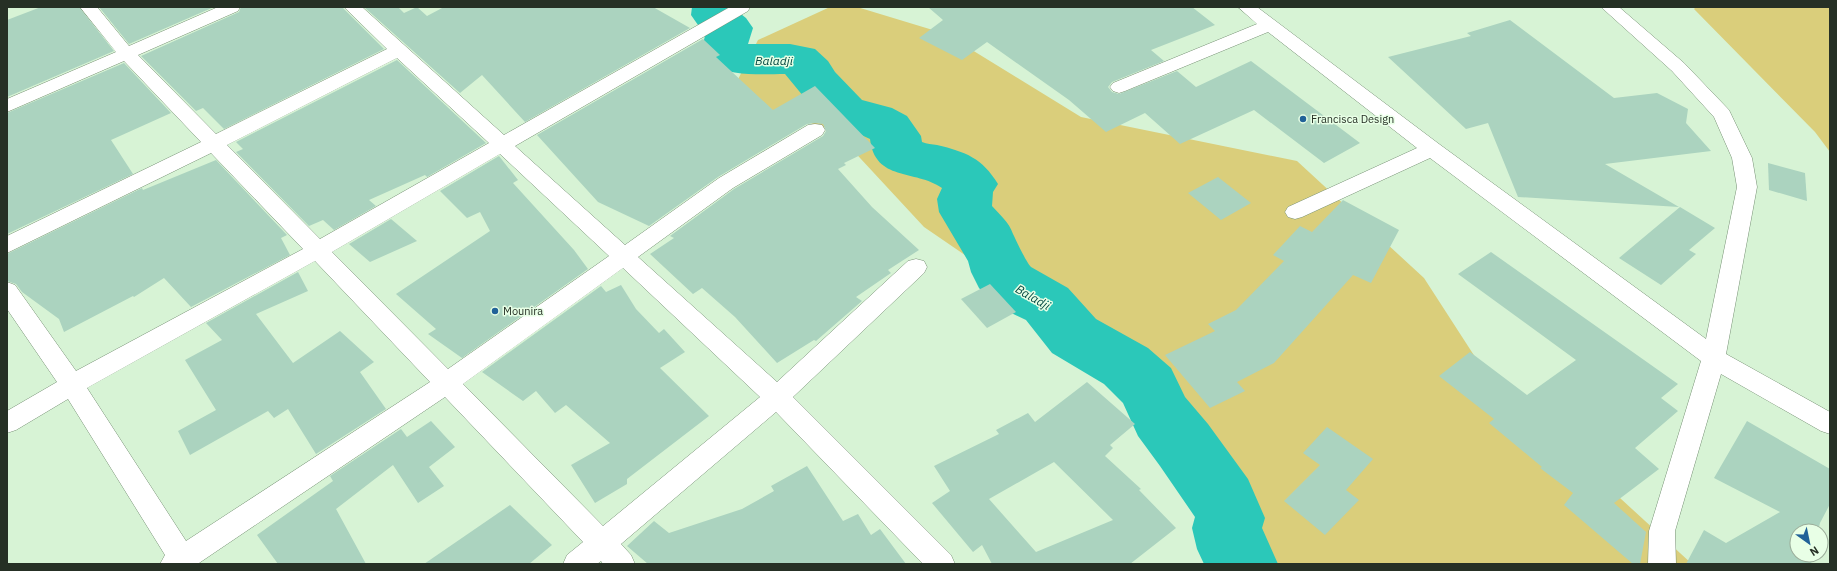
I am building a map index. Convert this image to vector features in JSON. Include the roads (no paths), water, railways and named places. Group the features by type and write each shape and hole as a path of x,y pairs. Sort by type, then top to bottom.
{"street":[{"path":"88,7 128,54 621,564"},
{"path":"7,106 232,7"},
{"path":"352,7 777,397 941,564"},
{"path":"7,423 72,385 318,250 742,7"},
{"path":"1246,7 1432,149 1714,358 1830,424"},
{"path":"1609,7 1678,67 1722,114 1742,158 1747,187 1714,358 1662,531 1662,564"},
{"path":"1119,87 1269,24"},
{"path":"7,245 215,144 399,50"},
{"path":"7,291 72,385 181,562 447,383 726,183 815,130"},
{"path":"1295,212 1432,149"},
{"path":"577,564 777,397 916,267"}],"waterway":[{"name":"Baladji","path":"715,7 714,15 730,28 727,40 723,46 728,53 736,57 746,59 798,60 811,72 815,80 845,113 874,120 889,128 895,136 897,150 902,154 913,159 932,162 948,167 968,180 971,184 964,199 966,212 986,235 984,241 995,253 1000,272 1010,283 1037,299 1023,292 1024,293 1047,304 1074,336 1126,366 1148,387 1161,416 1184,445 1223,501 1230,518 1227,528 1233,549 1242,564"}],"place":[{"name":"Francisca Design","path":"1303,119"},
{"name":"Mounira","path":"495,311"}]}
